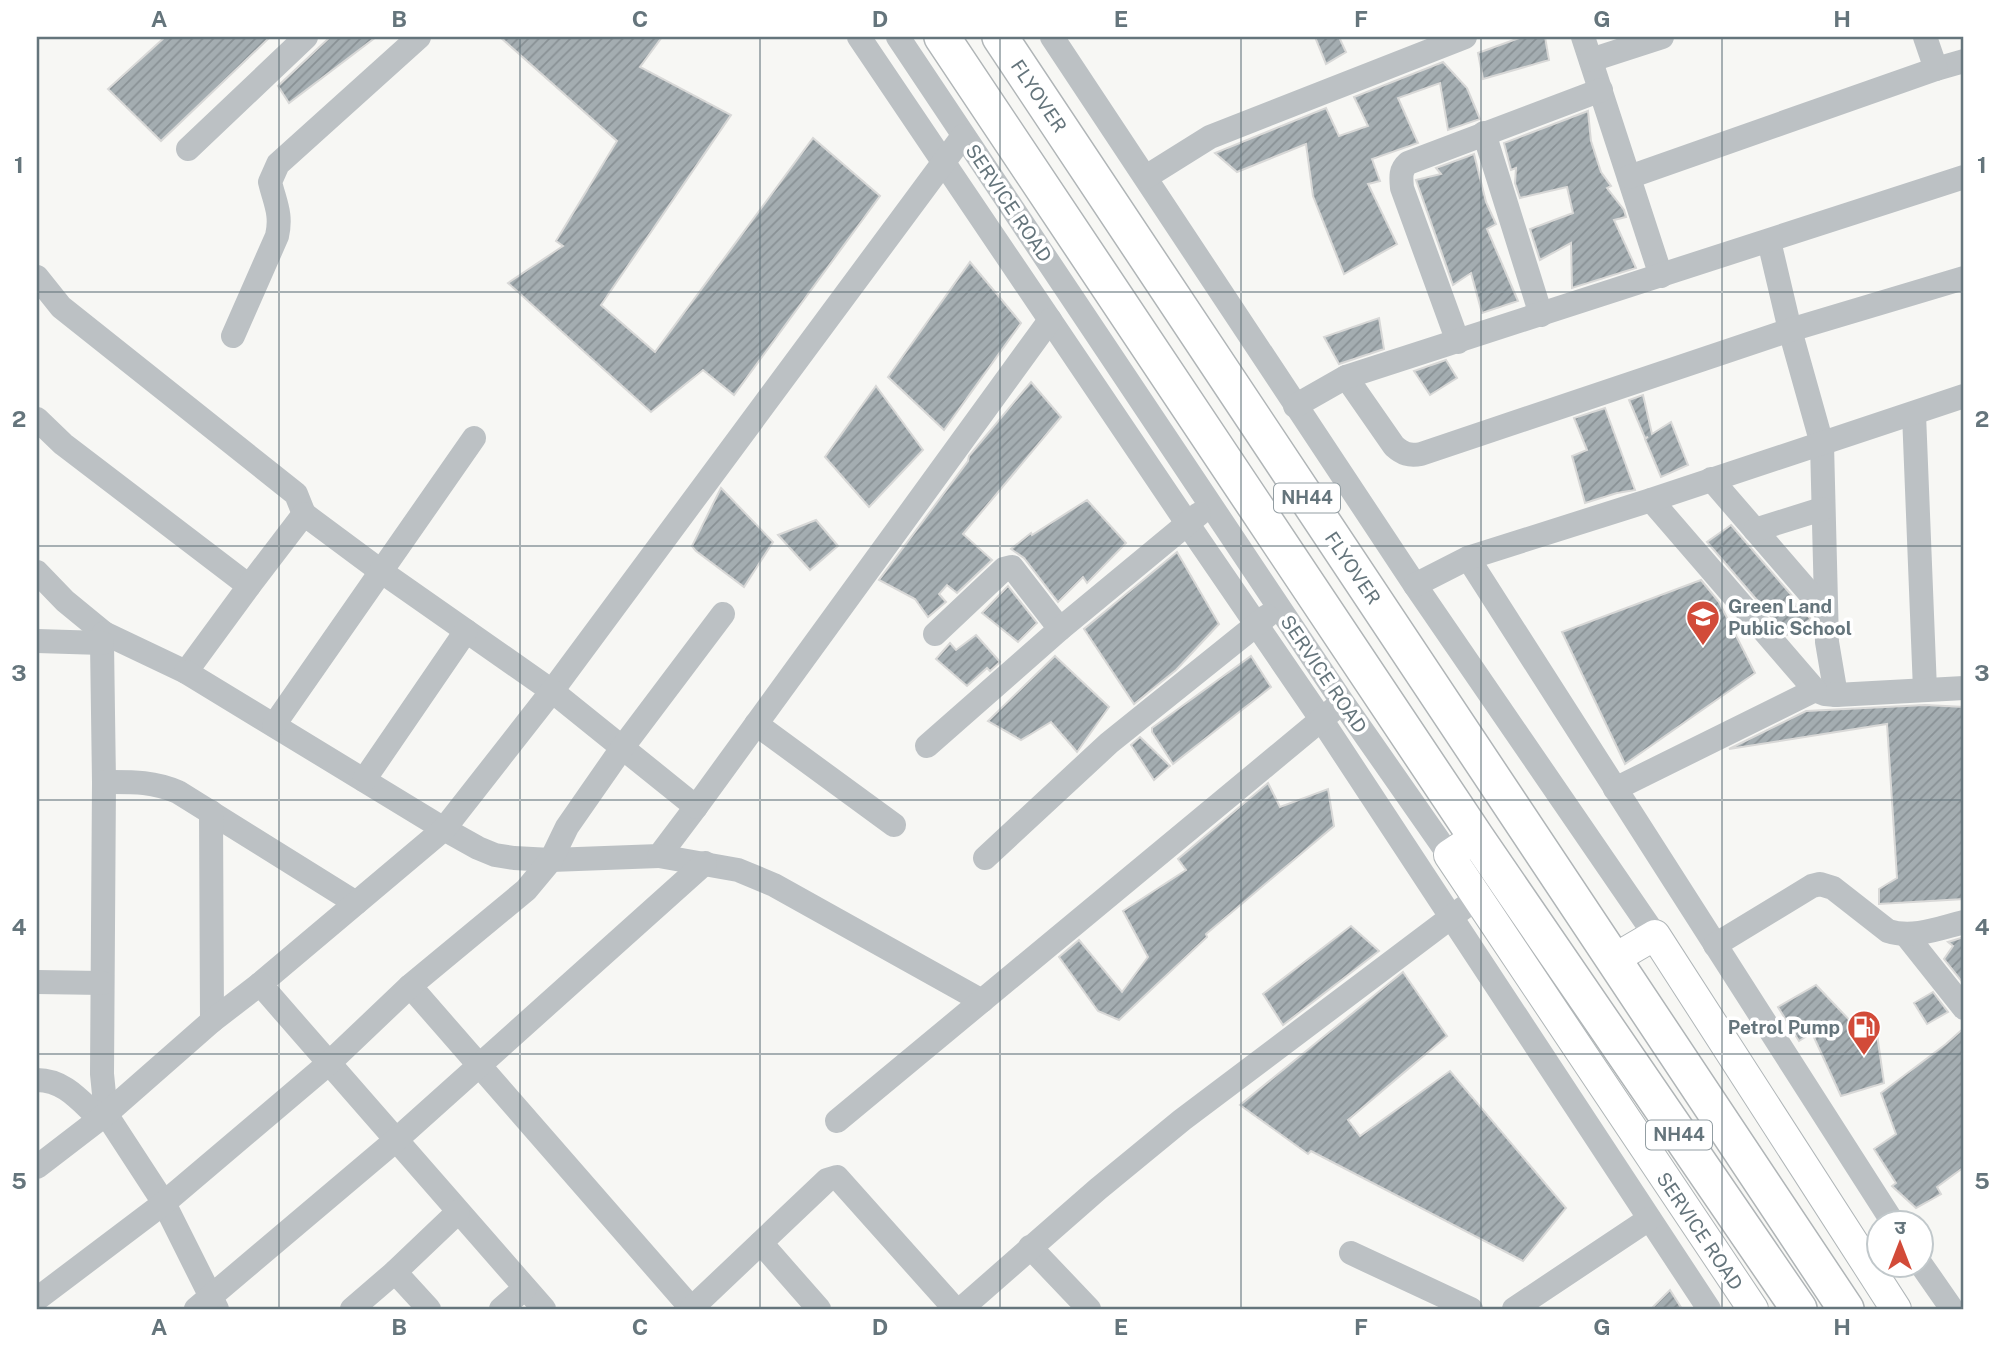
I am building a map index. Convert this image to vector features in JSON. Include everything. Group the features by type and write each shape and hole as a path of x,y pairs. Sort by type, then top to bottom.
{"highway":[{"name":"NH44","path":"942,37 1463,846 1799,1309"},
{"name":"FLYOVER","path":"1000,37 1614,959"},
{"name":"NH44","path":"1614,959 1846,1309"}],"main road":[{"name":"SERVICE ROAD","path":"1463,846 1477,897 1753,1309"},
{"path":"1614,959 1655,935 1896,1309"}],"street":[{"path":"188,149 306,37"},
{"path":"233,336 277,236 279,210 270,182 278,164 419,37"},
{"path":"859,37 1321,719 1709,1309"},
{"name":"SERVICE ROAD","path":"898,37 1343,702 1463,846"},
{"path":"1052,37 1415,585 1655,935"},
{"path":"1146,177 1210,138 1413,46 1465,37"},
{"path":"1661,276 1587,48 1662,37"},
{"path":"1926,37 1936,69"},
{"path":"1629,177 1964,61"},
{"path":"1458,342 1402,188 1403,167 1484,133 1601,90"},
{"path":"1484,133 1541,315"},
{"path":"37,1167 103,1117 212,1021 444,829 552,691 964,136"},
{"path":"1295,406 1346,377 1964,177"},
{"path":"1769,241 1790,330 1822,444 1826,692"},
{"path":"37,277 61,307 296,494 304,514 552,691 696,807"},
{"path":"1346,377 1394,446 1402,453 1421,454 1790,330 1964,278"},
{"path":"659,856 1050,320"},
{"path":"1415,585 1468,558 1964,396"},
{"path":"1913,414 1925,690"},
{"path":"37,419 63,444 248,586"},
{"path":"274,725 474,438"},
{"path":"1711,479 1825,611"},
{"path":"1651,500 1826,692"},
{"path":"927,746 1060,629 1210,505"},
{"path":"1755,530 1822,509"},
{"path":"186,672 304,514"},
{"path":"1468,558 1886,1210"},
{"path":"935,634 1004,569 1012,567 1060,629"},
{"path":"37,572 103,638 186,672 478,848 513,858 551,860 659,856 738,870 774,885 982,1001"},
{"path":"985,858 1108,743 1279,607"},
{"path":"37,1299 164,1203 328,1064 410,986 526,890 551,860 567,827 622,748 723,614"},
{"path":"364,780 466,631"},
{"path":"37,641 103,638"},
{"path":"103,638 103,1117"},
{"path":"1615,789 1826,692 1964,688"},
{"path":"837,1121 1343,702"},
{"path":"756,724 894,825"},
{"path":"104,782 147,782 161,785 211,812 356,903"},
{"path":"211,812 212,1021"},
{"path":"37,1080 65,1087 103,1117 164,1203 208,1305 705,863"},
{"path":"1715,945 1812,886 1820,884 1833,888 1888,931 1906,935 1964,922"},
{"path":"961,1309 1030,1247 1182,1120 1453,918 1477,897"},
{"path":"1906,935 1964,1008"},
{"path":"37,982 103,983"},
{"path":"260,984 544,1309"},
{"path":"410,986 692,1309 827,1180 837,1177 955,1309"},
{"path":"352,1309 396,1272 458,1212"},
{"path":"1514,1309 1649,1219"},
{"path":"761,1243 819,1309"},
{"path":"1030,1247 1089,1309"},
{"path":"1351,1253 1471,1309"},
{"path":"396,1272 429,1309"},
{"path":"1932,1280 1952,1309"},
{"path":"501,1309 525,1288"}],"building":[{"path":"165,37 270,37 161,141 108,89"},
{"path":"330,37 376,37 289,103 278,86"},
{"path":"500,37 662,37 640,67 731,115 601,305 655,352 813,138 880,196 734,395 703,370 651,412 508,283 563,246 556,241 617,141"},
{"path":"1315,37 1339,37 1346,52 1326,64"},
{"path":"1522,37 1545,37 1549,60 1483,79 1478,53"},
{"path":"1443,62 1467,88 1480,119 1448,130 1440,83 1398,98 1418,143 1372,159 1380,181 1368,184 1397,244 1344,274 1313,196 1306,144 1237,172 1215,153 1326,108 1339,136 1368,126 1354,97"},
{"path":"1588,111 1591,141 1601,172 1611,186 1607,188 1624,210 1626,217 1614,220 1636,268 1572,288 1571,243 1540,260 1530,229 1573,213 1567,187 1520,198 1515,183 1516,168 1511,170 1504,143"},
{"path":"1474,154 1486,202 1496,224 1487,229 1518,301 1482,313 1471,273 1453,285 1416,180 1441,174 1436,168"},
{"path":"970,262 1021,323 944,430 888,377"},
{"path":"1379,318 1384,349 1339,364 1324,337"},
{"path":"1446,360 1457,378 1430,395 1414,371"},
{"path":"1031,382 1061,417 963,534 992,560 957,593 947,585 939,594 946,602 928,617 915,599 879,580 968,461 969,456"},
{"path":"876,386 923,450 869,507 825,457"},
{"path":"1643,395 1652,434 1671,422 1688,465 1661,477 1645,439 1648,437 1645,438 1629,400"},
{"path":"1605,408 1635,490 1585,503 1572,456 1587,450 1574,418"},
{"path":"721,488 773,542 744,587 692,546"},
{"path":"1087,500 1126,543 1087,583 1083,577 1058,602 1024,558 1011,549 1031,533 1032,535"},
{"path":"816,520 838,546 810,570 778,535"},
{"path":"1731,525 1794,598 1791,600 1811,619 1787,635 1707,542"},
{"path":"1177,552 1219,624 1176,670 1134,704 1084,629"},
{"path":"1701,580 1719,602 1755,673 1625,764 1562,632"},
{"path":"1008,586 1037,623 1018,642 982,613"},
{"path":"976,635 1000,662 990,671 987,668 967,686 936,659 950,643 956,650"},
{"path":"1055,656 1109,707 1077,752 1051,722 1021,740 988,721"},
{"path":"1251,656 1271,687 1173,764 1152,728"},
{"path":"1925,705 1964,707 1964,899 1879,904 1879,889 1897,878 1887,724 1729,749 1806,711"},
{"path":"1140,737 1170,766 1154,780 1131,745"},
{"path":"1268,783 1280,807 1328,789 1334,826 1206,934 1207,937 1119,1020 1098,1011 1059,957 1079,940 1122,992 1148,957 1123,911 1186,870 1178,859"},
{"path":"1351,926 1379,951 1283,1025 1263,994"},
{"path":"1964,937 1964,984 1944,959 1953,946 1948,942"},
{"path":"1403,972 1447,1036 1348,1120 1360,1136 1450,1071 1566,1208 1523,1261 1311,1151 1308,1154 1240,1105"},
{"path":"1816,985 1857,1028 1875,1020 1884,1083 1841,1096 1812,1033 1799,1041 1778,1007"},
{"path":"1933,992 1948,1012 1927,1024 1914,1003"},
{"path":"1964,1028 1964,1167 1937,1187 1941,1194 1916,1208 1892,1186 1896,1183 1874,1149 1896,1134 1881,1093"},
{"path":"1670,1290 1682,1309 1651,1309"}],"place":[{"name":"Green Land Public School","path":"1703,647"},
{"name":"Petrol Pump","path":"1864,1057"}]}
